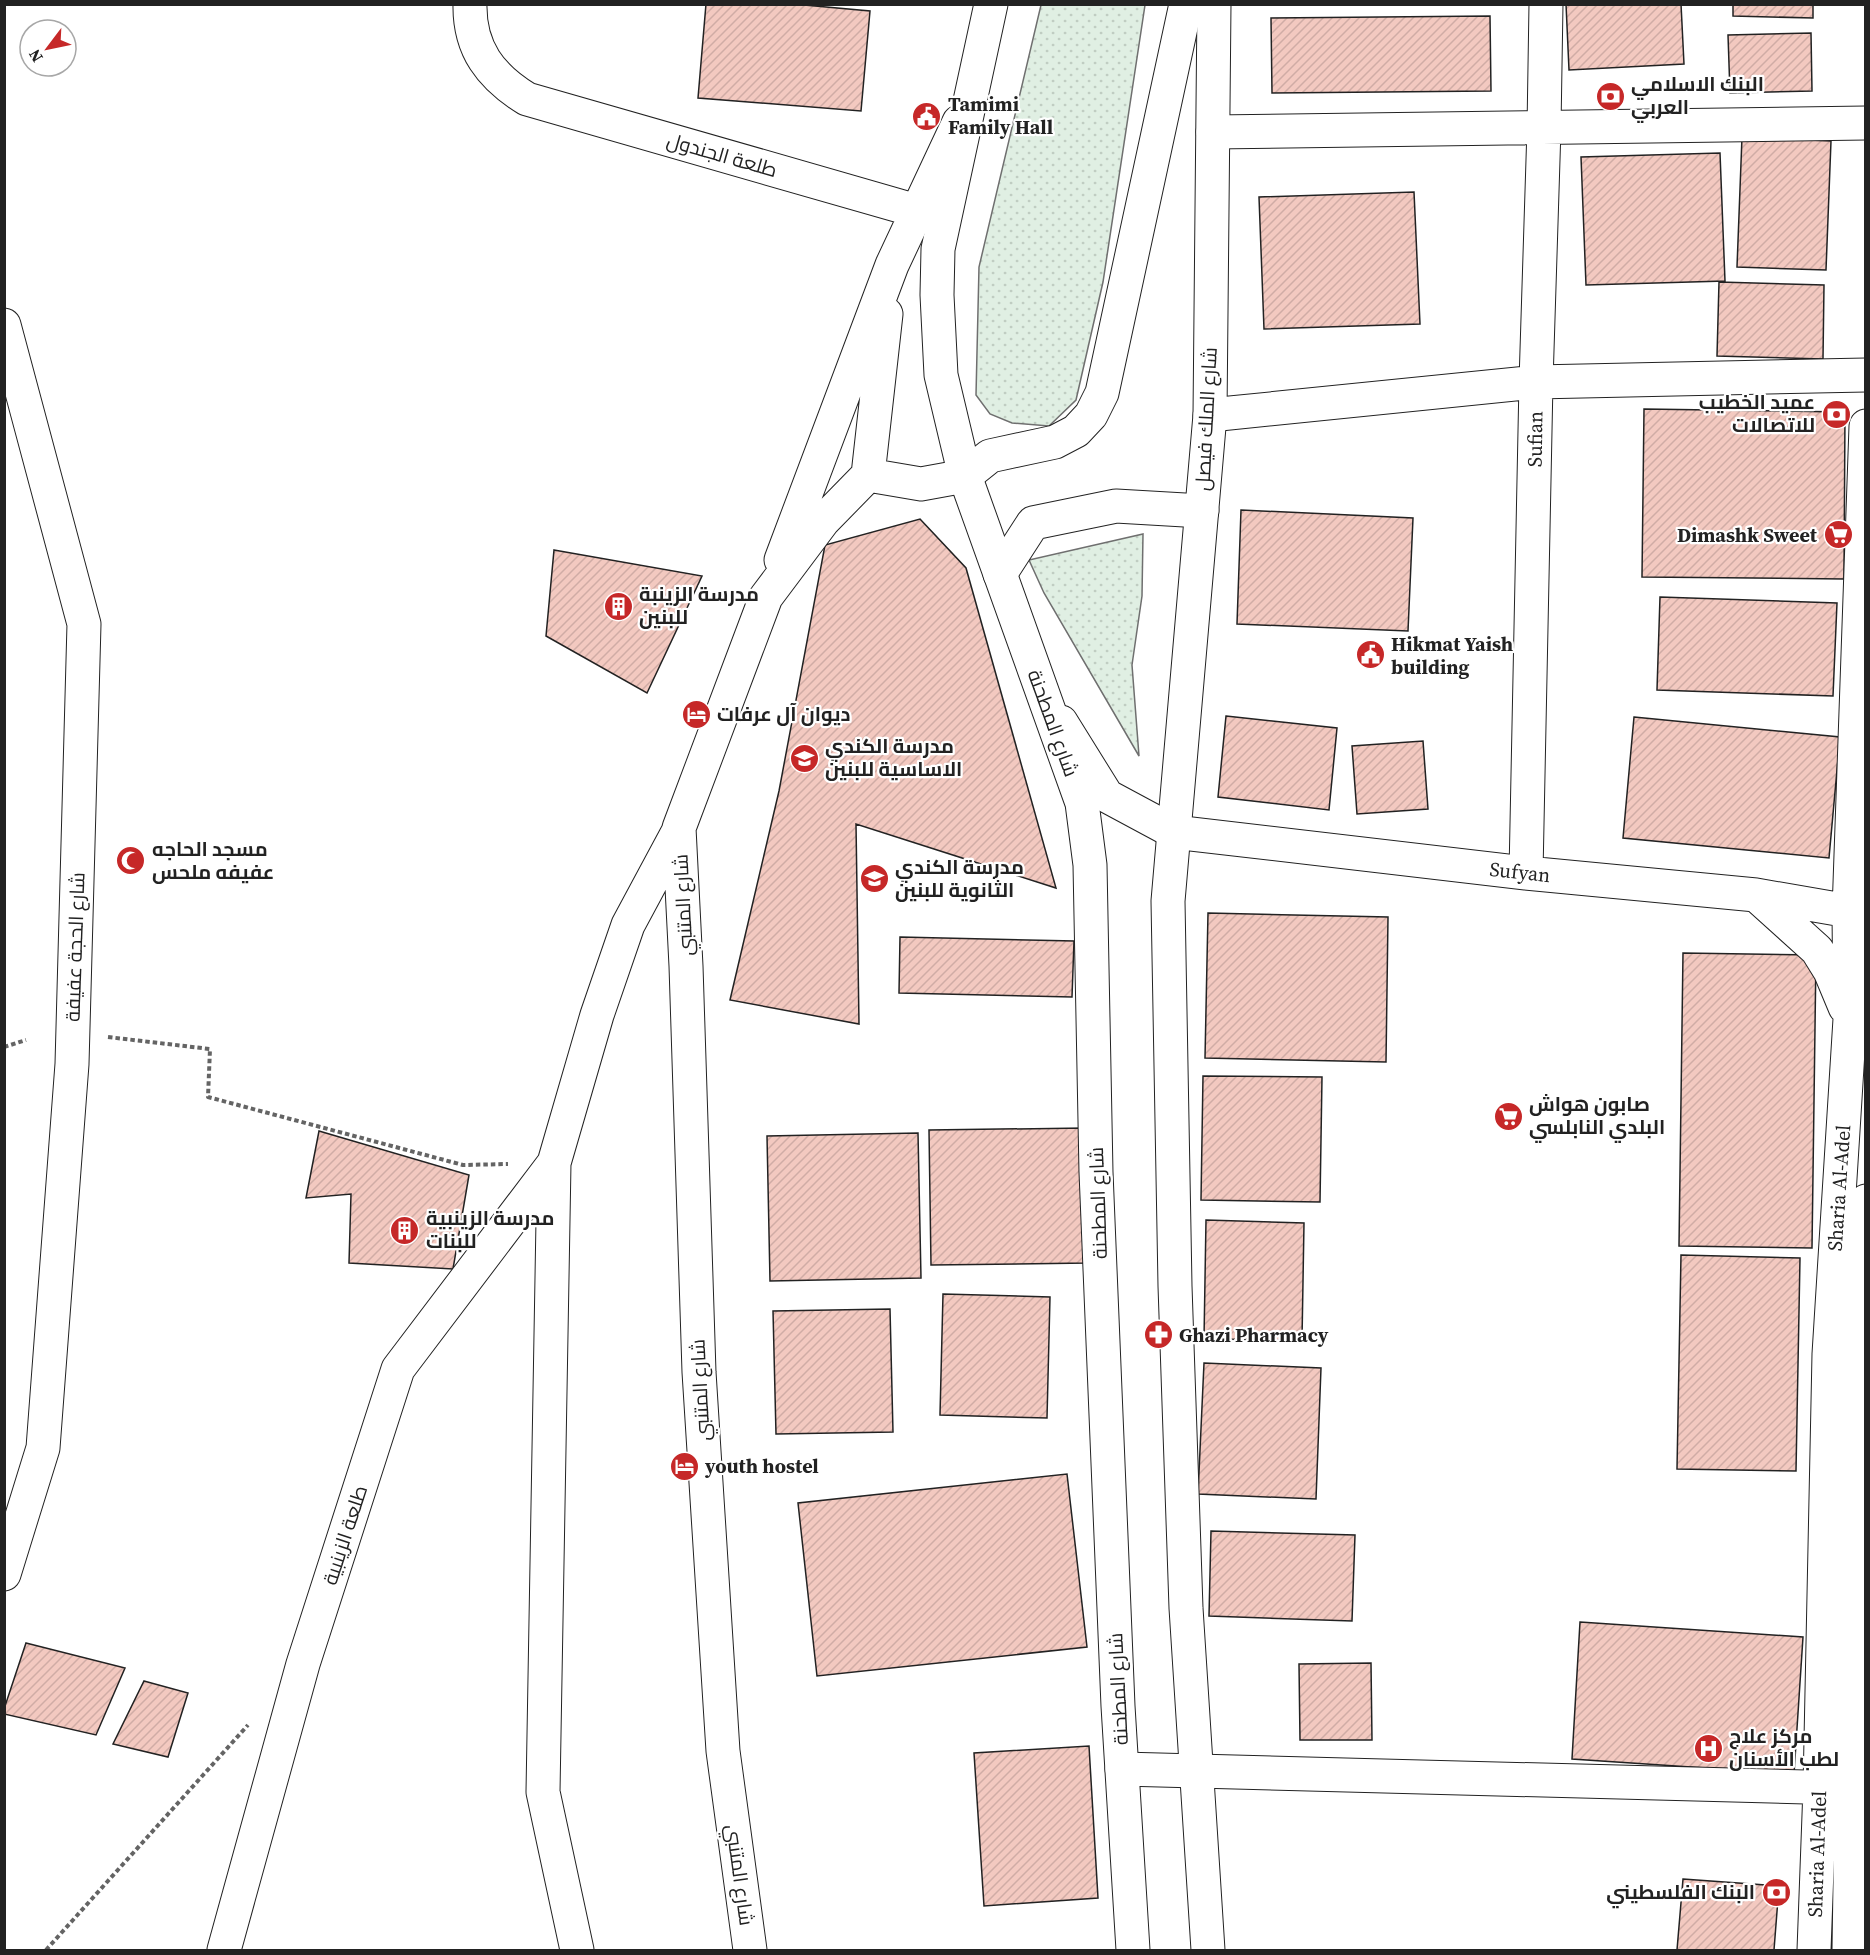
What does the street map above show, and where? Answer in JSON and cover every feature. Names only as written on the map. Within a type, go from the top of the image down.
[{"type":"street","name":"طلعة الجندول","points":[[470,4],[472,30],[485,62],[508,88],[527,99],[917,211]]},
{"type":"street","points":[[965,476],[941,375],[937,296],[938,249],[991,4]]},
{"type":"street","points":[[868,475],[921,484],[965,476],[990,456],[1055,442],[1076,431],[1091,415],[1102,393],[1186,4]]},
{"type":"street","name":"شارع الملك فيصل","points":[[1174,832],[1210,415],[1214,4]]},
{"type":"street","name":"Sufian","points":[[1526,873],[1546,4]]},
{"type":"street","points":[[700,773],[892,265],[972,93]]},
{"type":"street","points":[[1213,132],[1866,123]]},
{"type":"street","points":[[577,1950],[543,1792],[554,1162],[597,1014],[628,926],[684,817],[766,597],[823,520],[868,475],[892,265]]},
{"type":"street","name":"شارع الحجة عفيفة","points":[[4,325],[84,624],[73,1032],[44,1448],[4,1574]]},
{"type":"street","points":[[1210,415],[1536,382],[1866,375]]},
{"type":"street","name":"Sharia Al-Adel","points":[[1814,1950],[1820,1788],[1829,1354],[1857,913],[1866,426]]},
{"type":"street","name":"شارع المطحنة","points":[[965,476],[1082,802],[1090,865],[1096,1172],[1122,1769],[1133,1950]]},
{"type":"street","points":[[1000,574],[1033,523],[1116,506],[1202,511]]},
{"type":"street","points":[[1042,693],[1107,796],[1174,832],[1168,901],[1175,1274],[1186,1608],[1208,1950]]},
{"type":"street","name":"شارع المتنبي","points":[[684,817],[699,1372],[723,1751],[750,1950]]},
{"type":"street","name":"Sufyan","points":[[1174,832],[1526,873],[1756,895],[1857,913]]},
{"type":"street","points":[[1756,895],[1817,950],[1830,971],[1850,1019]]},
{"type":"street","name":"طلعة الزينبية","points":[[224,1950],[303,1664],[398,1370],[554,1162]]},
{"type":"street","name":"Sharia Al-Adel","points":[[1849,1950],[1859,1788],[1862,1352],[1866,1201]]},
{"type":"street","points":[[1122,1769],[1859,1788]]},
{"type":"path","points":[[73,1032],[210,1049],[208,1097],[463,1165],[554,1162]]},
{"type":"path","points":[[4,1047],[26,1040]]},
{"type":"path","points":[[46,1950],[248,1725]]},
{"type":"green space","points":[[1041,5],[1145,5],[1103,282],[1076,400],[1049,426],[1012,423],[990,414],[976,395],[979,267]]},
{"type":"green space","points":[[1143,534],[1142,596],[1132,665],[1139,756],[1044,593],[1029,560]]},
{"type":"building","points":[[706,4],[793,4],[870,11],[861,111],[698,98]]},
{"type":"building","points":[[1566,4],[1681,4],[1684,64],[1569,70]]},
{"type":"building","points":[[1733,4],[1813,4],[1813,18],[1733,16]]},
{"type":"building","points":[[1490,16],[1491,91],[1272,93],[1271,18]]},
{"type":"building","points":[[1811,33],[1812,91],[1730,93],[1728,35]]},
{"type":"building","points":[[1742,137],[1831,141],[1826,270],[1737,267]]},
{"type":"building","points":[[1720,153],[1725,281],[1586,285],[1581,157]]},
{"type":"building","points":[[1414,192],[1420,324],[1264,329],[1259,197]]},
{"type":"building","points":[[1719,282],[1824,285],[1823,359],[1717,356]]},
{"type":"building","points":[[1644,409],[1845,412],[1844,579],[1642,577]]},
{"type":"building","points":[[1241,510],[1413,518],[1408,631],[1237,624]]},
{"type":"building","points":[[920,519],[966,568],[1056,888],[856,824],[859,1024],[730,1000],[779,791],[825,545]]},
{"type":"building","name":"مدرسة الزينبة للبنين","points":[[554,550],[702,576],[647,693],[546,636]]},
{"type":"building","points":[[1660,597],[1837,603],[1833,696],[1657,690]]},
{"type":"building","points":[[1226,716],[1337,728],[1329,810],[1218,797]]},
{"type":"building","points":[[1634,717],[1840,737],[1829,858],[1623,838]]},
{"type":"building","points":[[1423,741],[1428,809],[1357,814],[1352,746]]},
{"type":"building","points":[[1208,913],[1388,917],[1386,1062],[1205,1058]]},
{"type":"building","points":[[900,937],[1074,941],[1072,997],[899,993]]},
{"type":"building","points":[[1683,953],[1816,955],[1812,1248],[1679,1246]]},
{"type":"building","points":[[1203,1076],[1322,1077],[1320,1202],[1201,1200]]},
{"type":"building","points":[[1085,1128],[1088,1263],[931,1265],[929,1130]]},
{"type":"building","name":"مدرسة الزينبية للبنات","points":[[319,1131],[469,1175],[453,1269],[349,1263],[351,1194],[306,1198]]},
{"type":"building","points":[[918,1133],[921,1278],[770,1281],[767,1136]]},
{"type":"building","points":[[1206,1220],[1304,1223],[1302,1340],[1204,1339]]},
{"type":"building","points":[[1681,1255],[1800,1258],[1796,1471],[1677,1469]]},
{"type":"building","points":[[943,1294],[1050,1297],[1047,1418],[940,1415]]},
{"type":"building","points":[[890,1309],[893,1432],[776,1434],[773,1311]]},
{"type":"building","points":[[1204,1363],[1321,1368],[1316,1499],[1198,1494]]},
{"type":"building","points":[[1067,1474],[1087,1647],[817,1676],[798,1503]]},
{"type":"building","points":[[1211,1531],[1355,1535],[1352,1621],[1209,1616]]},
{"type":"building","points":[[1580,1622],[1803,1637],[1794,1774],[1572,1759]]},
{"type":"building","points":[[26,1643],[125,1668],[96,1735],[4,1714]]},
{"type":"building","points":[[1371,1663],[1372,1740],[1300,1740],[1299,1664]]},
{"type":"building","points":[[144,1681],[188,1693],[168,1757],[113,1744]]},
{"type":"building","points":[[1089,1746],[1098,1898],[984,1906],[974,1753]]},
{"type":"building","points":[[1683,1879],[1779,1886],[1774,1950],[1677,1950]]},
{"type":"place","name":"البنك الاسلامي العربي","points":[[1610,96]]},
{"type":"place","name":"Tamimi Family Hall","points":[[927,116]]},
{"type":"place","name":"عميد الخطيب للاتصالات","points":[[1836,414]]},
{"type":"place","name":"Dimashk Sweet","points":[[1838,535]]},
{"type":"place","name":"مدرسة الزينبة للبنين","points":[[618,606]]},
{"type":"place","name":"Hikmat Yaish building","points":[[1370,655]]},
{"type":"place","name":"ديوان آل عرفات","points":[[696,714]]},
{"type":"place","name":"مدرسة الكندي الاساسية للبنين","points":[[804,758]]},
{"type":"place","name":"مسجد الحاجه عفيفه ملحس","points":[[131,860]]},
{"type":"place","name":"مدرسة الكندي الثانوية للبنين","points":[[874,878]]},
{"type":"place","name":"صابون هواش البلدي النابلسي","points":[[1508,1116]]},
{"type":"place","name":"مدرسة الزينبية للبنات","points":[[405,1230]]},
{"type":"place","name":"Ghazi Pharmacy","points":[[1158,1335]]},
{"type":"place","name":"youth hostel","points":[[684,1466]]},
{"type":"place","name":"مركز علاج لطب الأسنان","points":[[1708,1748]]},
{"type":"place","name":"البنك الفلسطيني","points":[[1776,1892]]}]
